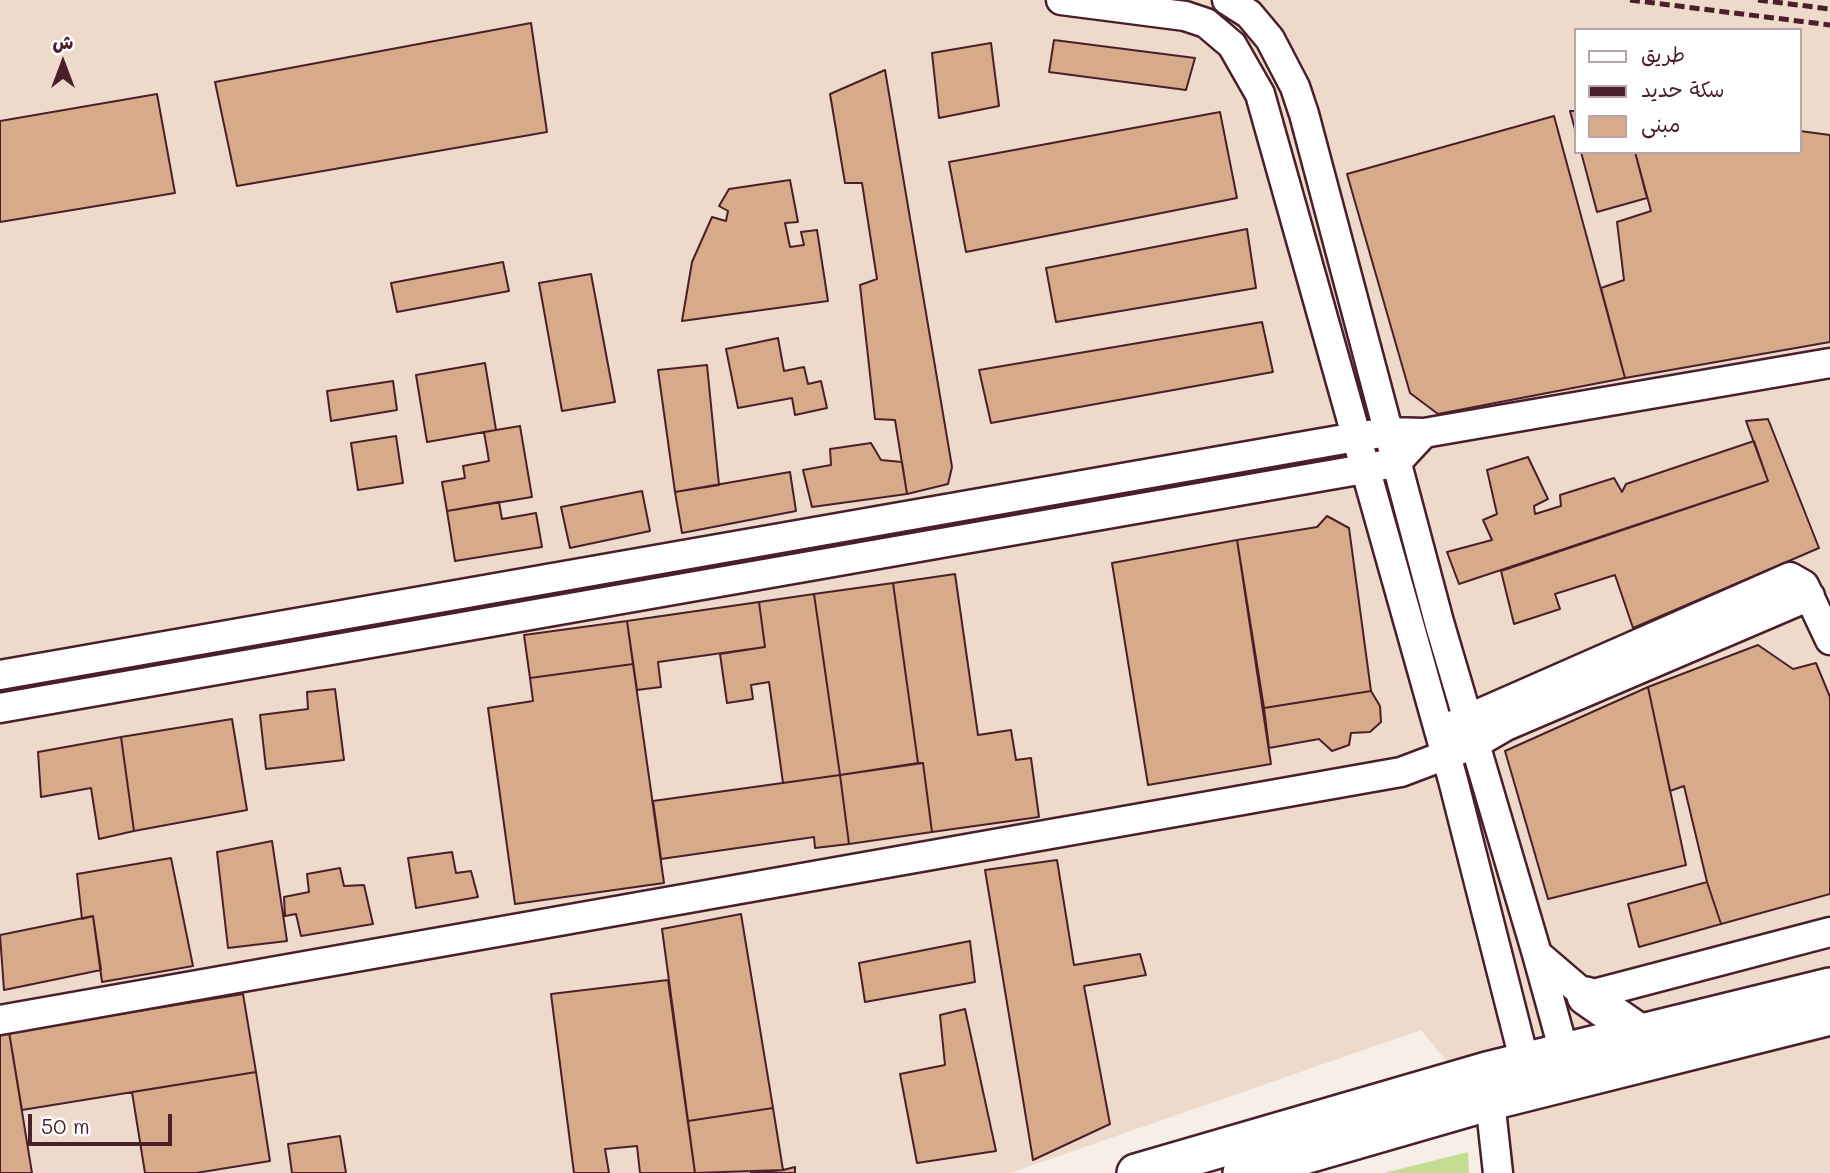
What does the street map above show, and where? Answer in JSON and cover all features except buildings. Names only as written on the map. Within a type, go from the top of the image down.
[{"type":"main road","points":[[1569,1068],[1642,1035],[1830,987]]},
{"type":"main road","points":[[1586,996],[1642,1035]]},
{"type":"main road","points":[[1136,1173],[1489,1086],[1830,1016]]},
{"type":"main road","points":[[1242,1173],[1489,1086]]},
{"type":"street","points":[[1061,0],[1185,16],[1221,34],[1246,66],[1267,118],[1443,744],[1529,1077]]},
{"type":"street","points":[[1227,0],[1250,14],[1276,48],[1295,87],[1304,114],[1418,546],[1569,1068]]},
{"type":"street","points":[[1246,66],[1276,48]]},
{"type":"street","points":[[0,675],[1356,437],[1388,432],[1424,433],[1830,363]]},
{"type":"street","points":[[0,708],[1364,469],[1397,462],[1424,433]]},
{"type":"street","points":[[1388,553],[1418,546]]},
{"type":"street","points":[[707,551],[713,583]]},
{"type":"street","points":[[0,1020],[1390,774],[1420,766],[1443,744],[1471,731],[1506,726],[1810,596],[1830,640]]},
{"type":"street","points":[[1537,954],[1586,996],[1830,932]]},
{"type":"street","points":[[1489,1086],[1498,1173]]},
{"type":"shaded area","points":[[0,0],[1830,0],[1830,1173],[1503,1173],[1504,1132],[1421,1030],[1010,1173],[0,1173]]},
{"type":"green space","points":[[1468,1152],[1469,1173],[1384,1173]]},
{"type":"railway","points":[[1630,0],[1830,25]]},
{"type":"railway","points":[[1758,0],[1830,9]]}]
